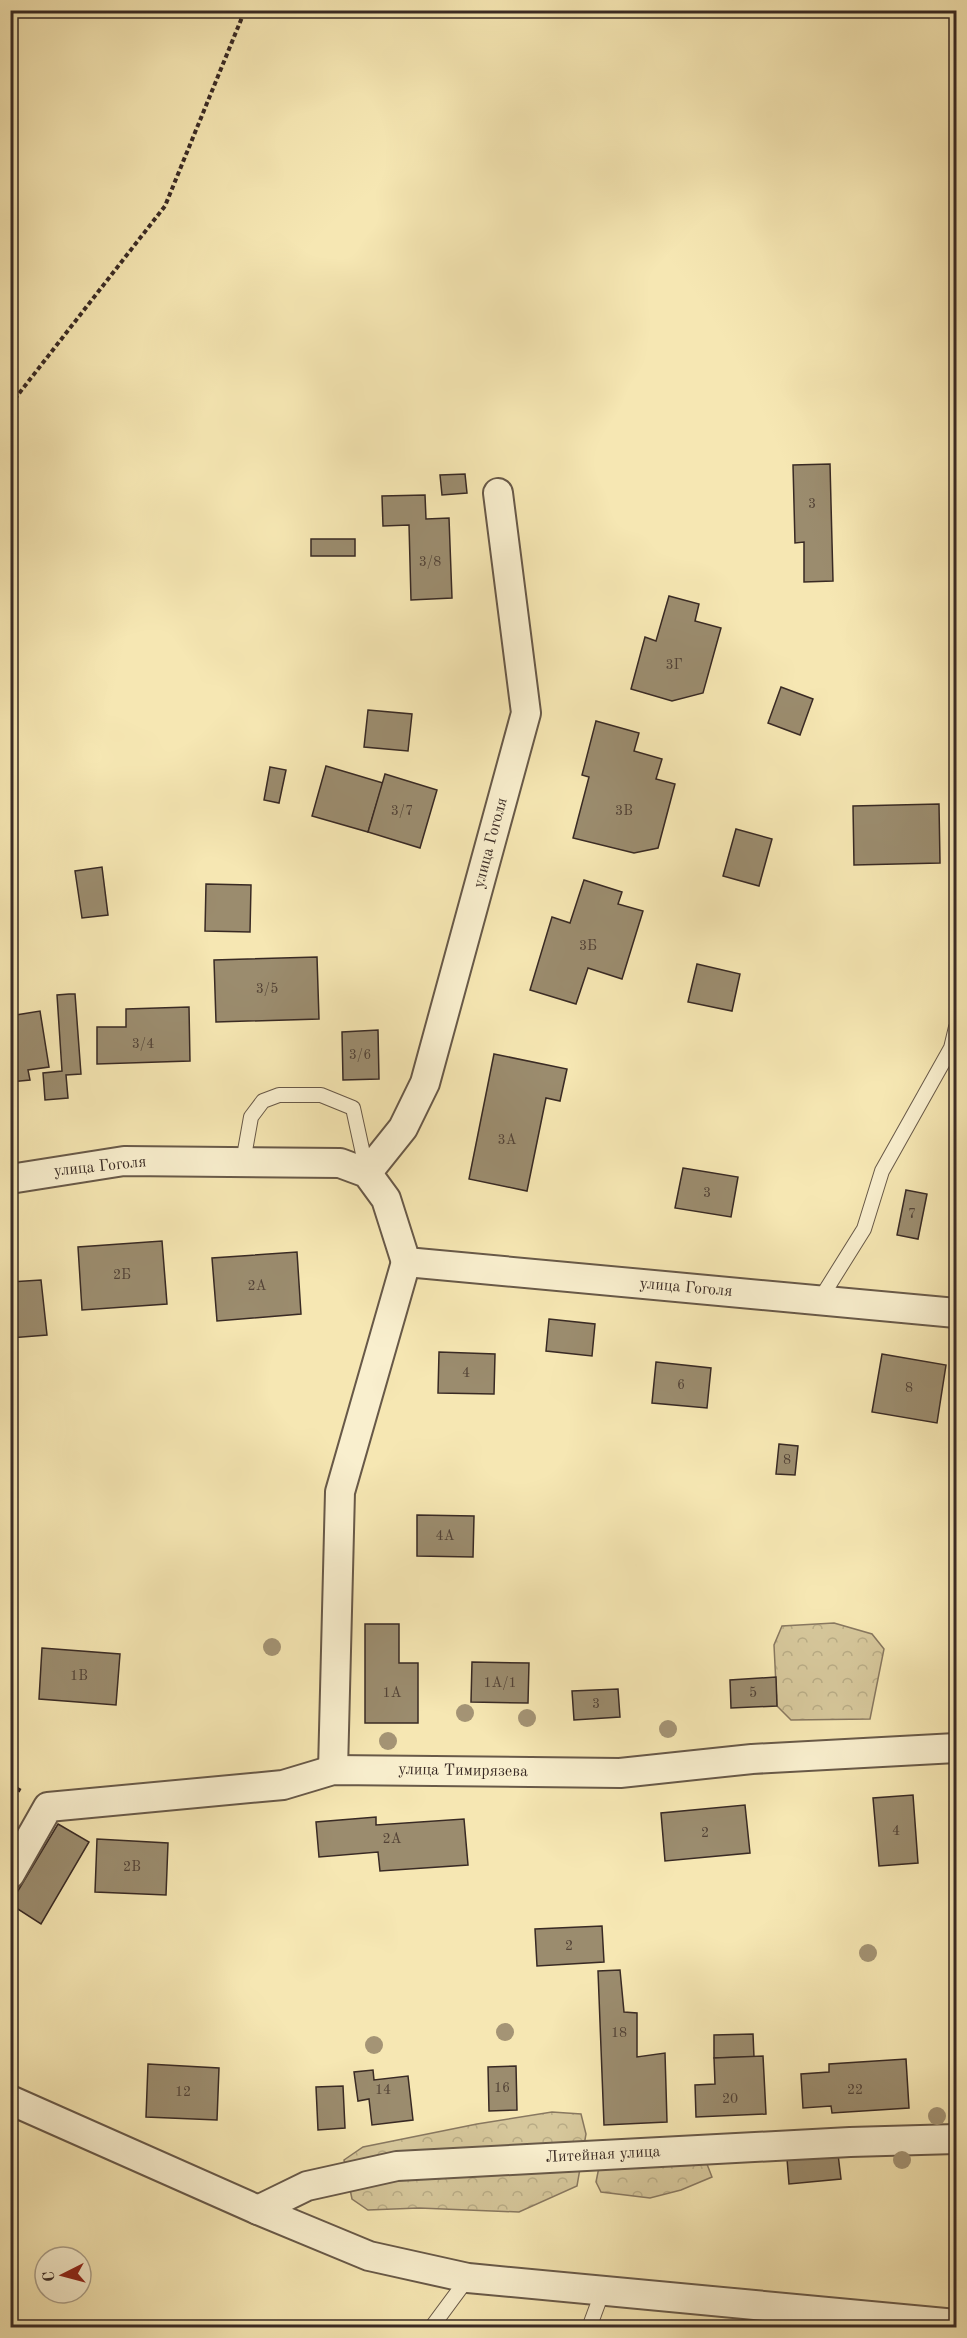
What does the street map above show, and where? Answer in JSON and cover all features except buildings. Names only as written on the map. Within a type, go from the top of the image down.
[{"type":"street","name":"улица Гоголя","points":[[10,1179],[124,1161],[340,1163],[368,1173],[403,1128],[425,1083],[526,713],[498,493]]},
{"type":"street","points":[[333,1770],[340,1492],[406,1262],[386,1198],[368,1173]]},
{"type":"street","name":"улица Гоголя","points":[[406,1262],[957,1313]]},
{"type":"street","name":"улица Тимирязева","points":[[10,1874],[48,1807],[283,1785],[333,1770],[620,1773],[752,1759],[957,1748]]},
{"type":"street","points":[[10,2100],[258,2210],[369,2256],[468,2278],[957,2324]]},
{"type":"street","name":"Литейная улица","points":[[258,2210],[307,2186],[397,2166],[850,2142],[957,2139]]},
{"type":"lane","points":[[819,1301],[864,1229],[882,1171],[951,1048],[957,1027]]},
{"type":"lane","points":[[243,1162],[250,1117],[263,1101],[279,1095],[321,1095],[353,1108],[368,1173]]},
{"type":"lane","points":[[431,2328],[468,2278]]},
{"type":"lane","points":[[589,2328],[603,2290]]},
{"type":"path","points":[[10,405],[165,206],[245,10]]},
{"type":"green space","points":[[834,1623],[872,1634],[884,1649],[870,1719],[791,1720],[777,1706],[774,1645],[782,1626]]},
{"type":"green space","points":[[552,2112],[581,2114],[586,2134],[577,2186],[519,2212],[419,2208],[368,2210],[352,2199],[344,2160],[363,2147],[477,2124]]},
{"type":"green space","points":[[705,2159],[712,2177],[681,2190],[650,2198],[601,2192],[596,2182],[599,2167]]}]
